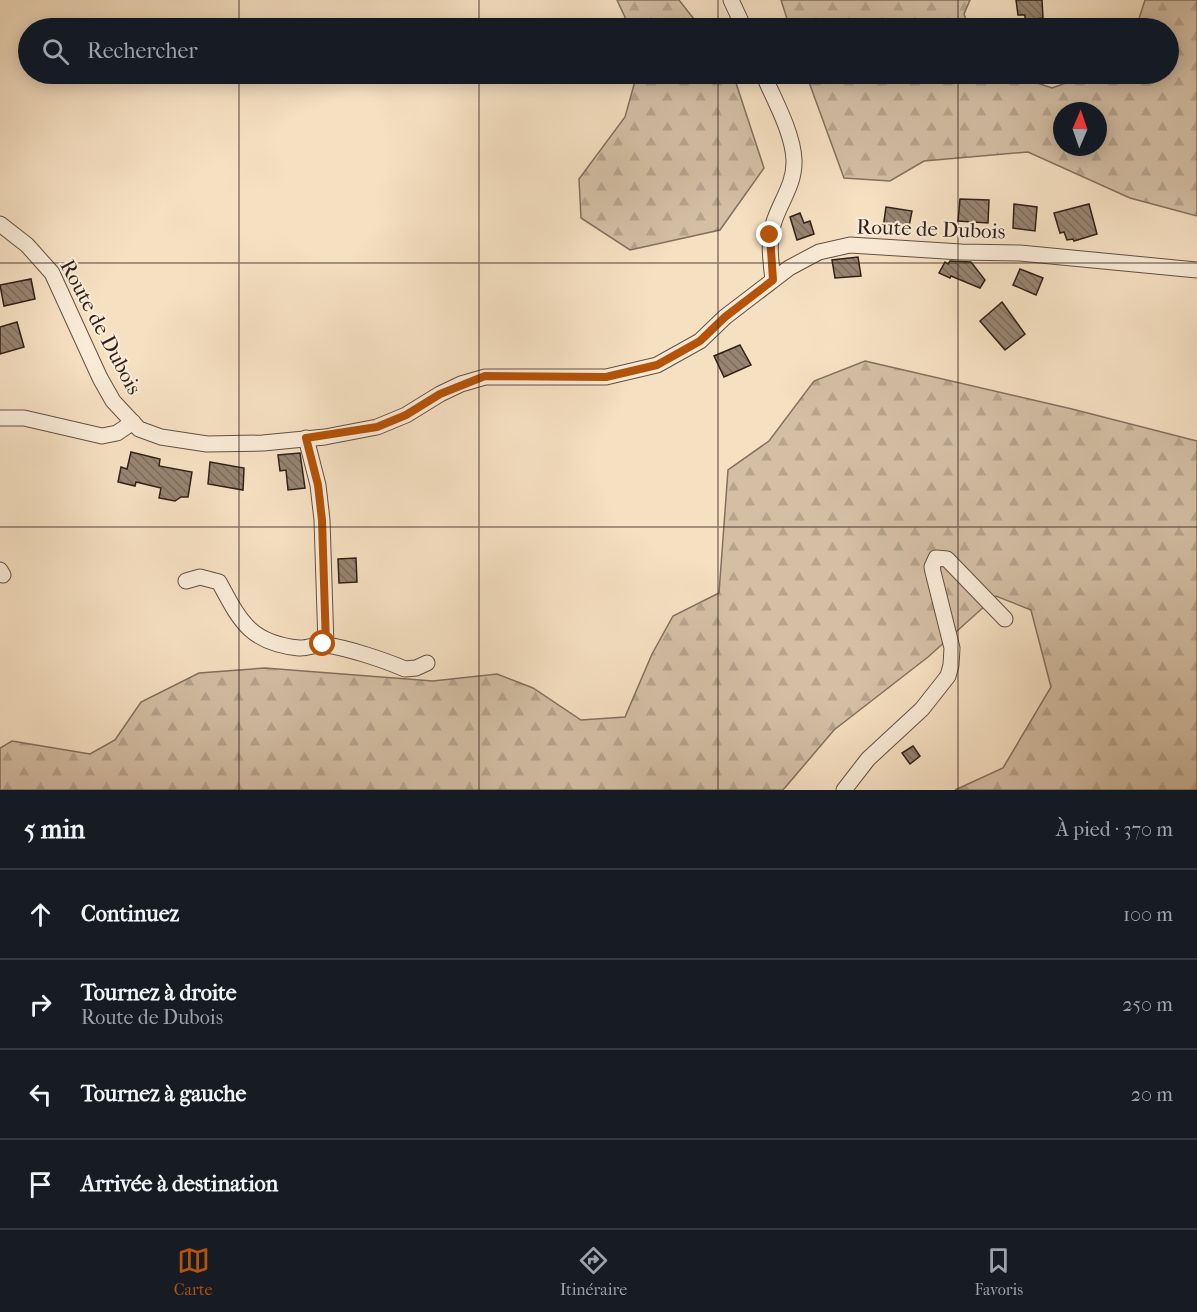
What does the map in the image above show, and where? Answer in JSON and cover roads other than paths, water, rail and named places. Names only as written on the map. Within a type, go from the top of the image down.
[{"type":"street","points":[[731,0],[739,18]]},
{"type":"street","points":[[767,84],[792,145],[794,160],[790,186],[773,222],[770,235],[773,280]]},
{"type":"street","name":"Route de Dubois","points":[[0,224],[27,245],[52,273],[100,378],[113,401],[139,429],[161,437],[207,444],[306,438],[377,427],[406,415],[440,394],[485,376],[606,377],[657,365],[700,341],[725,317],[789,268],[819,252],[850,245],[1020,253],[1197,270]]},
{"type":"street","points":[[0,418],[24,418],[102,436],[117,433],[133,422]]},
{"type":"street","points":[[306,438],[318,485],[322,520],[326,645]]},
{"type":"street","points":[[844,790],[868,759],[922,709],[948,676],[952,648],[932,567],[936,558],[947,559],[1005,619]]},
{"type":"street","points":[[186,581],[200,577],[219,582],[243,624],[251,632],[267,640],[297,648],[326,645],[405,669],[416,668],[427,663]]}]
